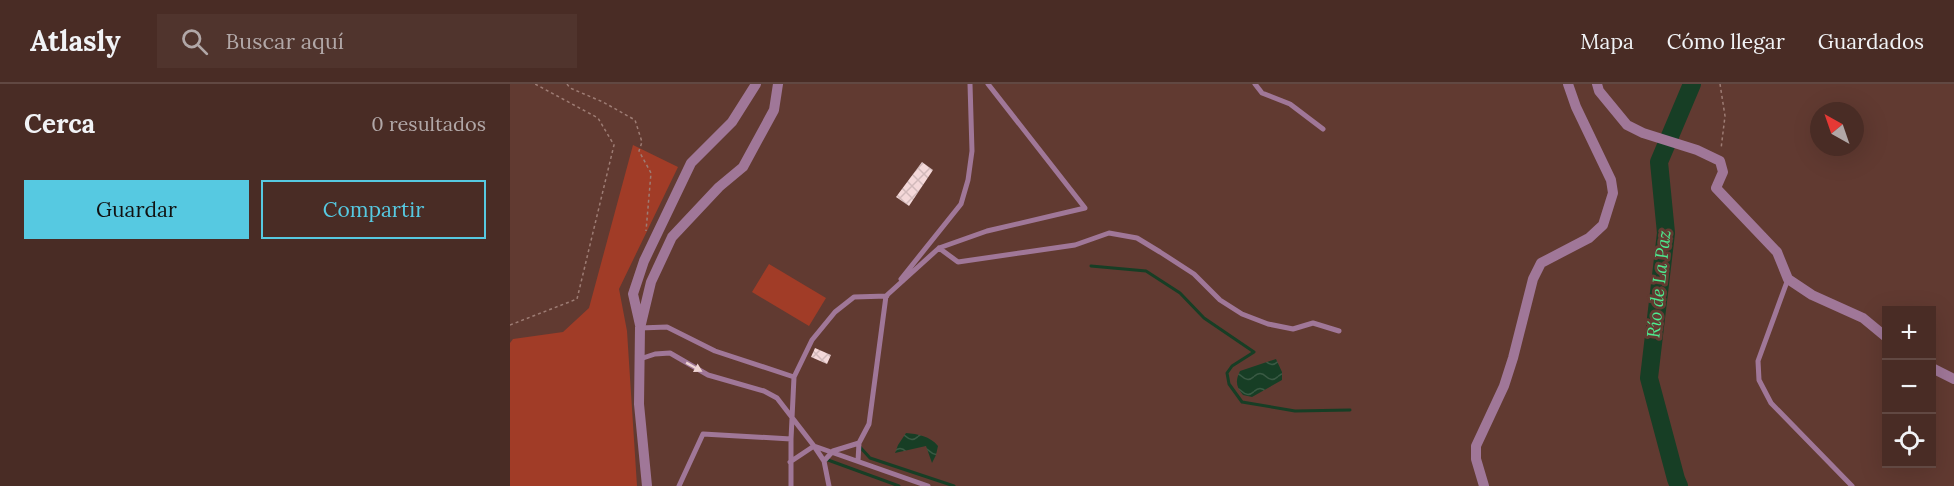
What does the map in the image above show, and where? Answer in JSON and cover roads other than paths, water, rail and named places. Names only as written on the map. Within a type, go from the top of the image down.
[{"type":"street","points":[[647,486],[639,404],[640,328],[633,294],[644,261],[691,163],[732,122],[756,84]]},
{"type":"street","points":[[640,328],[651,282],[672,237],[719,187],[743,167],[774,110],[778,84]]},
{"type":"street","points":[[1485,486],[1476,459],[1476,446],[1504,386],[1533,279],[1541,262],[1589,238],[1603,225],[1613,193],[1611,180],[1592,136],[1576,107],[1568,84]]},
{"type":"street","points":[[1597,84],[1599,91],[1627,124],[1643,133],[1697,150],[1720,161],[1722,172],[1716,188],[1777,252],[1788,279],[1812,295],[1863,318],[1882,333]]},
{"type":"street","points":[[1936,370],[1954,379]]},
{"type":"lane","points":[[858,461],[859,443],[869,424],[886,296],[961,204],[968,180],[972,151],[970,84]]},
{"type":"lane","points":[[791,486],[790,439],[794,377],[812,340],[835,312],[854,297],[886,296],[939,248],[987,231],[1085,208],[988,84]]},
{"type":"lane","points":[[1255,84],[1262,93],[1290,104],[1323,129]]},
{"type":"lane","points":[[939,248],[958,262],[1075,245],[1109,233],[1137,238],[1194,273],[1220,300],[1242,314],[1268,324],[1293,329],[1313,322],[1339,330]]},
{"type":"lane","points":[[1788,279],[1758,361],[1759,380],[1771,403],[1852,486]]},
{"type":"lane","points":[[640,328],[667,327],[716,351],[794,377]]},
{"type":"lane","points":[[640,359],[655,354],[670,353],[708,375],[764,391],[777,398],[824,460],[829,486]]},
{"type":"lane","points":[[679,486],[703,434],[790,439]]},
{"type":"lane","points":[[824,460],[833,451],[859,443]]},
{"type":"lane","points":[[790,462],[814,446],[928,486]]},
{"type":"water","points":[[1276,359],[1282,372],[1282,380],[1252,397],[1243,395],[1237,384],[1240,371]]},
{"type":"water","points":[[906,433],[928,438],[938,446],[932,463],[926,446],[895,453]]},
{"type":"waterway","name":"Río de La Paz","points":[[1679,486],[1649,378],[1666,233],[1659,162],[1692,84]]},
{"type":"waterway","points":[[1091,266],[1146,271],[1180,293],[1204,318],[1254,352],[1232,366],[1227,373],[1229,384],[1242,402],[1295,411],[1350,410]]},
{"type":"waterway","points":[[860,447],[870,458],[954,486]]},
{"type":"waterway","points":[[828,460],[899,486]]}]
